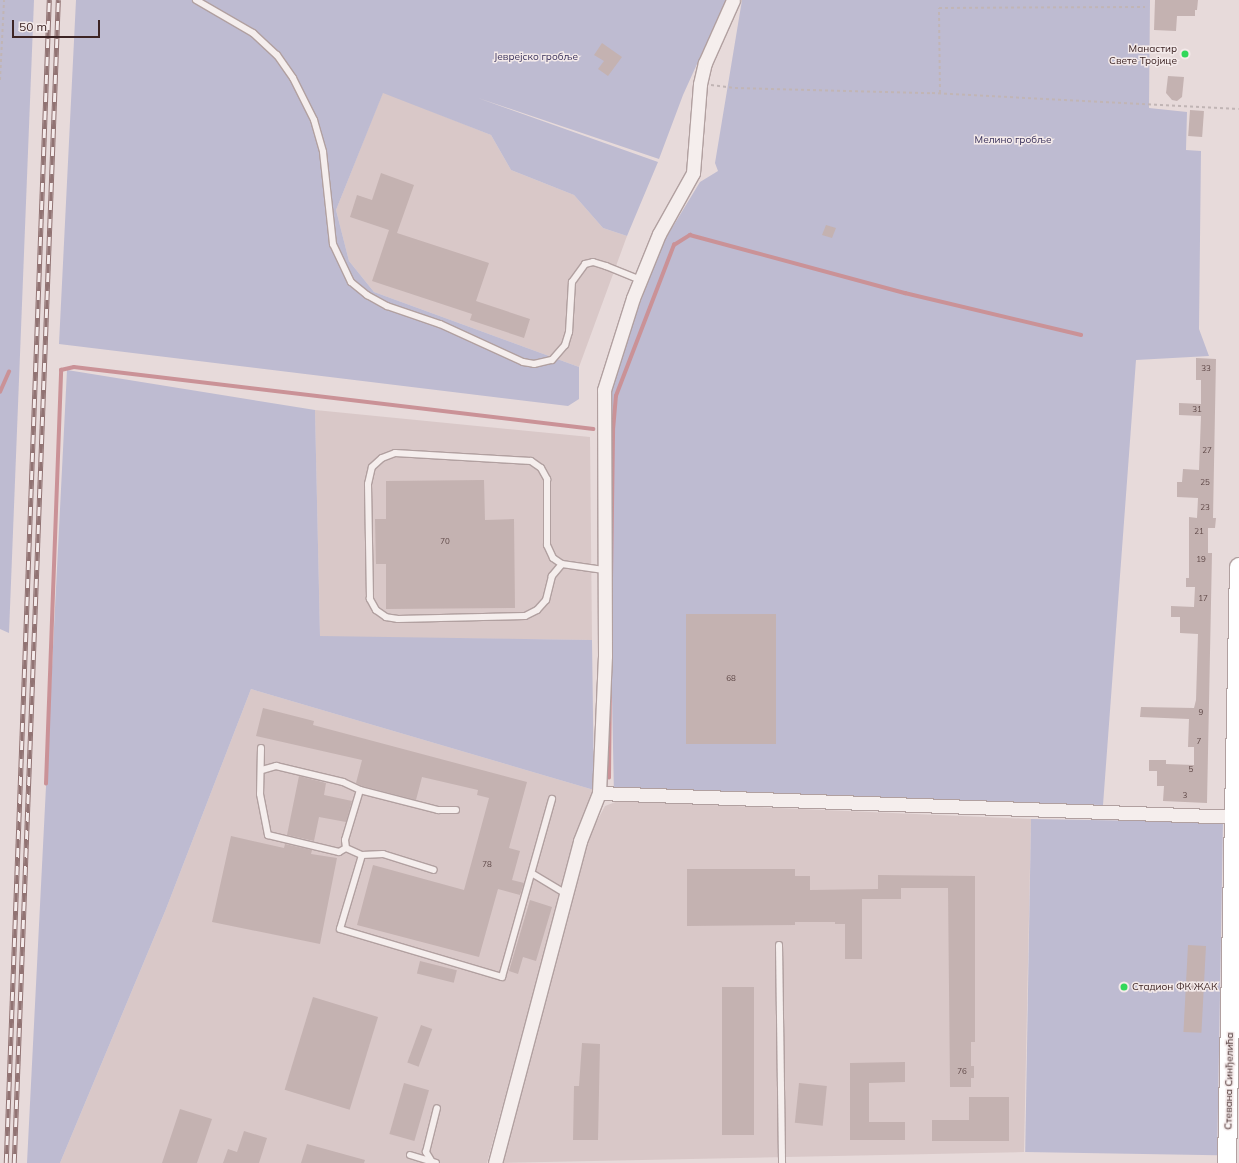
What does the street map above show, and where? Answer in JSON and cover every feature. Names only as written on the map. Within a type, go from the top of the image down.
[{"type":"street","points":[[495,1163],[580,841],[599,793],[605,656],[604,390],[640,280],[659,234],[693,173],[700,84],[706,63],[733,0]]},
{"type":"street","name":"Стевана Синђелића","points":[[1227,1163],[1236,817],[1239,567]]},
{"type":"street","points":[[599,793],[1236,817]]},
{"type":"lane","points":[[196,0],[261,39],[277,55],[297,84],[314,120],[324,152],[333,244],[351,282],[367,295],[387,306],[446,326],[523,362],[534,364],[552,360],[565,345],[569,332],[572,282],[585,264],[593,262],[640,280]]},
{"type":"lane","points":[[562,564],[552,576],[546,600],[537,610],[525,616],[398,619],[386,617],[376,610],[370,599],[368,484],[372,467],[382,458],[395,453],[531,461],[541,468],[547,479],[547,545],[553,558],[562,564],[604,570]]},
{"type":"lane","points":[[261,748],[262,770],[260,794],[268,835],[339,852],[346,848]]},
{"type":"lane","points":[[262,770],[276,766],[343,782],[360,790],[438,810],[456,810]]},
{"type":"lane","points":[[346,848],[345,840],[360,790]]},
{"type":"lane","points":[[362,855],[340,929],[502,977],[533,874],[552,799]]},
{"type":"lane","points":[[346,848],[362,855],[383,854],[434,870]]},
{"type":"lane","points":[[533,874],[566,894]]},
{"type":"lane","points":[[779,945],[782,1163]]},
{"type":"lane","points":[[434,1162],[426,1152],[437,1108]]},
{"type":"lane","points":[[410,1155],[434,1162]]},
{"type":"path","points":[[0,80],[4,0]]},
{"type":"path","points":[[940,93],[939,8],[1145,7]]},
{"type":"path","points":[[700,84],[735,88],[940,93],[1239,109]]},
{"type":"shaded area","points":[[383,92],[491,135],[511,170],[574,195],[603,228],[627,236],[579,367],[374,292],[349,261],[336,210]]},
{"type":"shaded area","points":[[315,410],[590,437],[592,640],[320,637]]},
{"type":"shaded area","points":[[251,689],[594,790],[573,847],[487,1163],[60,1163],[166,909]]},
{"type":"shaded area","points":[[618,801],[1031,819],[1024,1152],[502,1163],[590,834],[605,806]]},
{"type":"green space","points":[[0,0],[34,0],[9,633],[0,629]]},
{"type":"green space","name":"Јеврејско гробље","points":[[76,0],[726,0],[683,95],[659,159],[478,98],[658,162],[627,236],[603,228],[574,195],[511,170],[491,135],[383,93],[336,210],[349,261],[374,292],[579,367],[579,399],[568,406],[59,344]]},
{"type":"green space","name":"Мелино гробље","points":[[742,0],[1150,0],[1149,108],[1187,112],[1186,150],[1201,151],[1199,329],[1209,356],[1136,360],[1103,805],[614,796],[606,396],[661,246],[700,182],[718,171],[715,163]]},
{"type":"green space","points":[[67,370],[315,410],[320,636],[592,640],[594,790],[251,689],[166,909],[60,1163],[27,1163]]},
{"type":"green space","name":"Стадион ФК ЖАК","points":[[1031,819],[1223,822],[1217,1155],[1025,1152]]},
{"type":"building","points":[[1155,0],[1198,0],[1197,10],[1195,10],[1195,16],[1177,16],[1176,31],[1154,30]]},
{"type":"building","points":[[602,43],[622,57],[608,76],[598,69],[604,61],[594,55]]},
{"type":"building","points":[[1168,76],[1184,77],[1182,97],[1177,101],[1172,100],[1166,93]]},
{"type":"building","points":[[1190,110],[1204,111],[1202,137],[1188,136]]},
{"type":"building","points":[[381,173],[414,185],[397,233],[489,263],[476,301],[530,319],[524,338],[470,320],[472,314],[372,281],[389,230],[350,217],[357,195],[372,200]]},
{"type":"building","points":[[826,225],[836,228],[832,238],[822,235]]},
{"type":"building","points":[[1196,358],[1216,359],[1213,518],[1216,518],[1215,528],[1208,528],[1208,553],[1212,553],[1207,803],[1163,801],[1164,786],[1157,786],[1157,771],[1149,771],[1149,760],[1166,760],[1166,764],[1194,765],[1194,747],[1188,747],[1189,719],[1140,717],[1141,707],[1194,708],[1196,700],[1198,634],[1180,633],[1180,617],[1171,617],[1171,606],[1194,607],[1195,587],[1186,587],[1186,578],[1189,578],[1189,517],[1197,518],[1198,498],[1177,497],[1177,482],[1182,482],[1183,469],[1199,470],[1201,416],[1179,415],[1179,403],[1201,404],[1201,380],[1196,380]]},
{"type":"building","points":[[484,480],[485,520],[514,519],[515,608],[386,609],[386,564],[376,564],[375,519],[386,519],[386,481]]},
{"type":"building","points":[[686,614],[776,614],[776,744],[686,744]]},
{"type":"building","points":[[263,708],[314,721],[313,725],[527,782],[509,848],[520,851],[512,880],[524,883],[520,895],[498,889],[479,957],[357,925],[373,865],[464,890],[489,798],[477,795],[478,790],[422,777],[416,800],[362,786],[356,783],[362,760],[256,736]]},
{"type":"building","points":[[299,776],[326,783],[324,795],[352,801],[346,822],[319,817],[314,841],[287,835]]},
{"type":"building","points":[[231,836],[284,848],[285,844],[312,850],[311,854],[337,858],[320,944],[212,922]]},
{"type":"building","points":[[687,869],[795,869],[795,876],[810,876],[810,890],[878,889],[878,875],[975,876],[975,1042],[971,1042],[971,1066],[974,1066],[974,1078],[971,1078],[971,1087],[950,1087],[948,888],[901,888],[901,899],[862,899],[862,959],[845,959],[845,924],[835,924],[835,922],[795,922],[795,925],[687,926]]},
{"type":"building","points":[[530,900],[552,907],[536,961],[523,957],[518,974],[509,971]]},
{"type":"building","points":[[1188,945],[1206,946],[1201,1033],[1183,1032]]},
{"type":"building","points":[[420,961],[457,970],[454,983],[417,974]]},
{"type":"building","points":[[722,987],[754,987],[754,1135],[722,1135]]},
{"type":"building","points":[[313,997],[378,1017],[350,1110],[285,1090]]},
{"type":"building","points":[[421,1025],[432,1029],[419,1067],[407,1063]]},
{"type":"building","points":[[582,1043],[600,1044],[598,1140],[573,1140],[574,1086],[579,1086]]},
{"type":"building","points":[[905,1062],[905,1082],[869,1083],[869,1122],[905,1122],[905,1140],[850,1140],[850,1063]]},
{"type":"building","points":[[404,1083],[429,1090],[414,1141],[389,1134]]},
{"type":"building","points":[[799,1083],[827,1086],[823,1126],[795,1123]]},
{"type":"building","points":[[969,1097],[1009,1097],[1009,1141],[932,1141],[932,1120],[969,1120]]},
{"type":"building","points":[[180,1109],[212,1119],[197,1163],[162,1163]]},
{"type":"building","points":[[244,1131],[267,1138],[259,1163],[223,1163],[228,1149],[237,1152]]},
{"type":"building","points":[[307,1144],[365,1160],[364,1163],[301,1163]]},
{"type":"waterway","points":[[610,430],[613,430],[616,396],[674,245],[690,235],[905,293],[1081,335]]},
{"type":"waterway","points":[[46,784],[61,370],[74,367],[593,429]]},
{"type":"waterway","points":[[0,392],[9,372]]},
{"type":"waterway","points":[[611,579],[613,430]]},
{"type":"waterway","points":[[609,778],[610,685]]},
{"type":"railway","points":[[6,1163],[49,0]]},
{"type":"railway","points":[[14,1163],[58,0]]},
{"type":"place","name":"Манастир Свете Тројице","points":[[1185,54]]},
{"type":"place","name":"Стадион ФК ЖАК","points":[[1124,987]]}]
